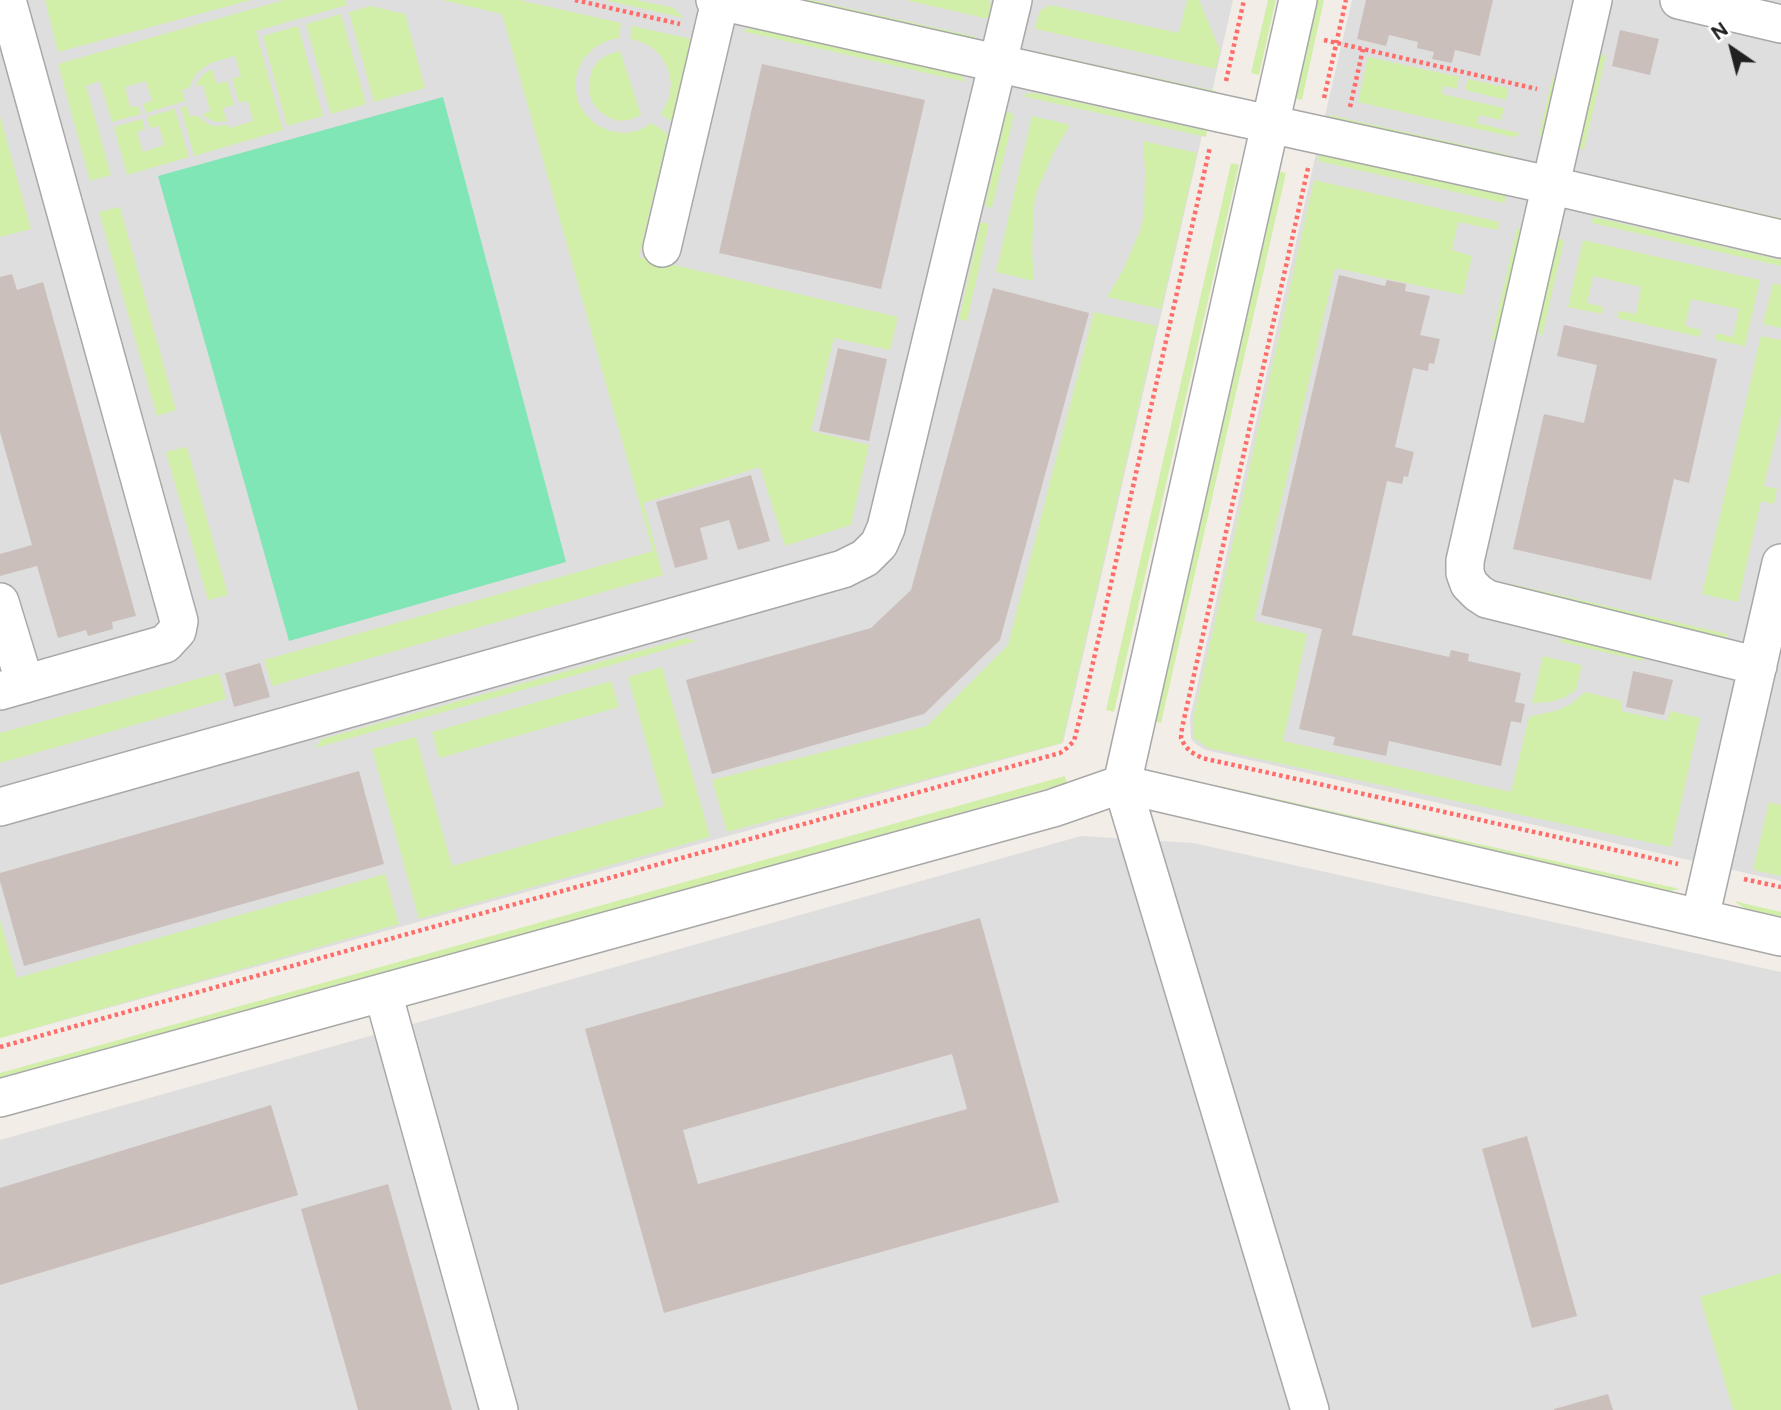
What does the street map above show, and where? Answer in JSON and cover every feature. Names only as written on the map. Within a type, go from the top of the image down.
[{"type":"street","points":[[0,602],[12,688],[165,644],[177,631],[179,621],[7,0]]},
{"type":"street","points":[[0,807],[843,569],[865,558],[879,544],[886,528],[1013,0]]},
{"type":"street","points":[[1298,0],[1122,784],[1310,1410]]},
{"type":"street","points":[[1593,0],[1465,561],[1465,573],[1469,584],[1487,599],[1758,666]]},
{"type":"street","points":[[1679,0],[1781,23]]},
{"type":"street","points":[[662,247],[717,1],[1781,239]]},
{"type":"street","points":[[1700,918],[1781,563]]},
{"type":"street","points":[[0,1098],[1053,808],[1122,784],[1781,937]]},
{"type":"street","points":[[383,993],[499,1410]]},
{"type":"path","points":[[0,1047],[1060,753],[1068,748],[1074,741],[1085,698],[1244,0]]},
{"type":"path","points":[[1346,0],[1181,738],[1191,752],[1202,758],[1781,887]]},
{"type":"path","points":[[1319,52],[1322,39],[1539,90]]},
{"type":"path","points":[[1349,112],[1363,49]]},
{"type":"shaded area","points":[[0,0],[1233,0],[1063,743],[0,1038]]},
{"type":"shaded area","points":[[1352,0],[1781,0],[1781,881],[1206,750],[1191,739],[1190,718]]},
{"type":"shaded area","points":[[1081,836],[1193,843],[1781,972],[1781,1410],[0,1410],[0,1140]]},
{"type":"green space","points":[[45,0],[251,0],[58,52]]},
{"type":"green space","points":[[284,0],[345,0],[347,5],[256,31],[283,130],[194,156],[181,108],[187,106],[190,117],[197,115],[214,126],[228,125],[230,128],[253,121],[248,101],[239,103],[232,79],[241,76],[235,56],[211,63],[198,72],[189,88],[182,90],[185,101],[146,113],[143,104],[152,101],[146,81],[125,87],[130,107],[138,106],[141,114],[112,122],[100,81],[86,86],[111,175],[90,181],[58,64]]},
{"type":"green space","points":[[442,0],[519,0],[621,23],[619,38],[594,48],[583,59],[577,72],[575,87],[578,102],[586,115],[597,125],[610,131],[625,133],[640,130],[652,123],[668,134],[639,257],[898,317],[890,350],[834,338],[811,431],[869,445],[851,525],[785,546],[760,467],[643,503],[663,575],[272,686],[264,660],[653,551],[502,14]]},
{"type":"green space","points":[[605,0],[637,0],[674,8],[684,18]]},
{"type":"green space","points":[[788,0],[812,0],[977,37],[970,39]]},
{"type":"green space","points":[[905,0],[989,0],[991,7],[989,19]]},
{"type":"green space","points":[[1187,0],[1199,0],[1220,50],[1216,69],[1035,29],[1041,10],[1050,5],[1179,33]]},
{"type":"green space","points":[[1268,0],[1276,0],[1259,75],[1251,73]]},
{"type":"green space","points":[[1315,0],[1324,0],[1302,100],[1296,99],[1295,91]]},
{"type":"green space","points":[[371,6],[405,14],[425,88],[374,102],[349,12]]},
{"type":"green space","points":[[341,14],[366,104],[331,114],[306,24]]},
{"type":"green space","points":[[298,26],[323,116],[287,126],[263,36]]},
{"type":"green space","points":[[632,26],[691,39],[672,122],[661,114],[669,98],[671,84],[668,69],[661,56],[650,46],[630,39]]},
{"type":"green space","points":[[753,27],[958,72],[966,82],[742,31]]},
{"type":"green space","points":[[620,51],[641,115],[618,121],[599,111],[592,102],[589,81],[598,61]]},
{"type":"green space","points":[[1034,51],[1216,91],[1215,97],[1037,54]]},
{"type":"green space","points":[[1598,53],[1606,55],[1584,149],[1576,148]]},
{"type":"green space","points":[[1368,57],[1459,77],[1457,89],[1443,86],[1442,94],[1504,108],[1501,120],[1479,115],[1477,123],[1519,133],[1518,136],[1358,102]]},
{"type":"green space","points":[[212,69],[217,84],[227,81],[234,105],[223,108],[227,121],[216,122],[203,114],[210,111],[203,85],[195,86],[202,75]]},
{"type":"green space","points":[[1553,75],[1555,90],[1545,137],[1539,135]]},
{"type":"green space","points":[[1468,79],[1508,88],[1506,100],[1465,90]]},
{"type":"green space","points":[[1036,93],[1207,131],[1206,137],[1022,96]]},
{"type":"green space","points":[[443,97],[566,562],[289,641],[158,176]]},
{"type":"green space","points":[[175,109],[189,157],[127,175],[114,127],[142,119],[145,129],[137,132],[143,152],[164,145],[159,126],[150,128],[147,117]]},
{"type":"green space","points":[[1006,112],[1014,114],[992,208],[985,206]]},
{"type":"green space","points":[[1329,115],[1509,155],[1507,162],[1327,122]]},
{"type":"green space","points":[[0,116],[31,229],[0,237]]},
{"type":"green space","points":[[1032,116],[1070,125],[1054,152],[1037,191],[1032,250],[1034,281],[996,272]]},
{"type":"green space","points":[[1143,141],[1197,153],[1161,309],[1107,297],[1123,270],[1144,215]]},
{"type":"green space","points":[[1319,154],[1506,196],[1504,203],[1318,161]]},
{"type":"green space","points":[[1231,163],[1239,165],[1114,712],[1106,710]]},
{"type":"green space","points":[[1277,171],[1286,173],[1161,723],[1152,721]]},
{"type":"green space","points":[[1602,177],[1781,218],[1781,224],[1601,183]]},
{"type":"green space","points":[[1314,180],[1499,222],[1498,230],[1458,222],[1452,250],[1472,256],[1463,295],[1335,268],[1254,621],[1307,634],[1283,741],[1511,792],[1529,717],[1558,710],[1571,704],[1585,692],[1622,701],[1621,711],[1667,721],[1670,711],[1700,718],[1671,847],[1208,748],[1194,738],[1193,719]]},
{"type":"green space","points":[[120,207],[176,410],[157,416],[99,212]]},
{"type":"green space","points":[[1593,217],[1781,260],[1781,266],[1592,223]]},
{"type":"green space","points":[[981,222],[989,224],[967,321],[959,319]]},
{"type":"green space","points":[[1517,228],[1524,230],[1498,337],[1491,342]]},
{"type":"green space","points":[[1557,238],[1564,240],[1542,336],[1539,335],[1538,322]]},
{"type":"green space","points":[[1583,240],[1760,280],[1745,346],[1715,340],[1717,333],[1733,337],[1739,309],[1691,299],[1685,326],[1701,330],[1700,337],[1617,318],[1619,311],[1636,314],[1641,287],[1593,276],[1587,303],[1603,307],[1602,314],[1568,307]]},
{"type":"green space","points":[[1773,283],[1781,285],[1781,328],[1763,324]]},
{"type":"green space","points":[[1094,312],[1157,326],[1062,743],[727,832],[712,780],[927,726],[1008,645]]},
{"type":"green space","points":[[1761,336],[1781,340],[1781,415],[1764,486],[1777,489],[1774,504],[1761,501],[1738,602],[1702,594]]},
{"type":"green space","points":[[187,447],[228,595],[208,600],[166,452]]},
{"type":"green space","points":[[1512,584],[1727,634],[1726,640],[1511,589]]},
{"type":"green space","points":[[1562,636],[1645,655],[1643,661],[1560,642]]},
{"type":"green space","points":[[686,638],[697,641],[315,748],[322,739]]},
{"type":"green space","points":[[1543,656],[1582,665],[1576,690],[1564,698],[1532,703]]},
{"type":"green space","points":[[662,667],[710,837],[419,919],[372,749],[416,737],[452,866],[664,806],[628,677]]},
{"type":"green space","points":[[219,673],[226,699],[0,763],[0,733]]},
{"type":"green space","points":[[611,681],[619,707],[439,758],[432,732]]},
{"type":"green space","points":[[1065,776],[1067,783],[0,1081],[0,1073]]},
{"type":"green space","points":[[1215,785],[1680,889],[1661,893],[1214,793]]},
{"type":"green space","points":[[1769,802],[1781,805],[1781,876],[1753,870]]},
{"type":"green space","points":[[385,874],[399,924],[0,1038],[0,920],[17,978]]},
{"type":"green space","points":[[1734,901],[1781,912],[1781,919],[1747,910]]},
{"type":"green space","points":[[1781,1273],[1781,1410],[1733,1410],[1700,1297]]},
{"type":"building","points":[[1366,0],[1493,0],[1480,56],[1455,50],[1452,63],[1432,59],[1434,52],[1417,48],[1418,42],[1389,35],[1386,46],[1357,39]]},
{"type":"building","points":[[1620,30],[1659,39],[1650,75],[1612,66]]},
{"type":"building","points":[[762,64],[925,100],[881,289],[719,253]]},
{"type":"building","points":[[12,274],[17,290],[43,282],[136,616],[112,622],[113,629],[88,636],[86,630],[58,638],[37,566],[0,576],[0,554],[32,545],[0,432],[0,277]]},
{"type":"building","points":[[1339,275],[1385,286],[1387,280],[1406,284],[1405,291],[1430,296],[1420,335],[1440,339],[1434,364],[1429,363],[1428,371],[1413,368],[1395,447],[1414,452],[1408,477],[1404,476],[1402,484],[1387,481],[1352,635],[1449,657],[1451,650],[1469,654],[1468,661],[1521,673],[1515,702],[1525,704],[1521,723],[1511,721],[1501,766],[1389,741],[1386,756],[1333,745],[1335,737],[1299,729],[1322,629],[1261,615]]},
{"type":"building","points":[[993,288],[1089,313],[1000,640],[924,714],[712,774],[686,680],[871,628],[911,590]]},
{"type":"building","points":[[1564,325],[1717,359],[1689,483],[1674,479],[1651,580],[1513,549],[1544,414],[1584,423],[1597,365],[1557,356]]},
{"type":"building","points":[[838,348],[887,359],[869,441],[819,431]]},
{"type":"building","points":[[751,475],[770,541],[738,550],[729,520],[700,528],[708,559],[675,568],[656,502]]},
{"type":"building","points":[[260,663],[270,697],[234,707],[225,673]]},
{"type":"building","points":[[1633,671],[1673,680],[1664,715],[1626,707]]},
{"type":"building","points":[[359,771],[384,864],[24,966],[0,873]]},
{"type":"building","points":[[980,918],[1059,1202],[664,1313],[585,1029]],"holes":[[[952,1054],[967,1109],[698,1184],[683,1130]]]},
{"type":"building","points":[[271,1105],[298,1195],[0,1285],[0,1188]]},
{"type":"building","points":[[1527,1136],[1577,1316],[1532,1328],[1482,1149]]},
{"type":"building","points":[[388,1184],[452,1410],[358,1410],[301,1209]]},
{"type":"building","points":[[1608,1394],[1613,1410],[1554,1410],[1554,1409]]}]
